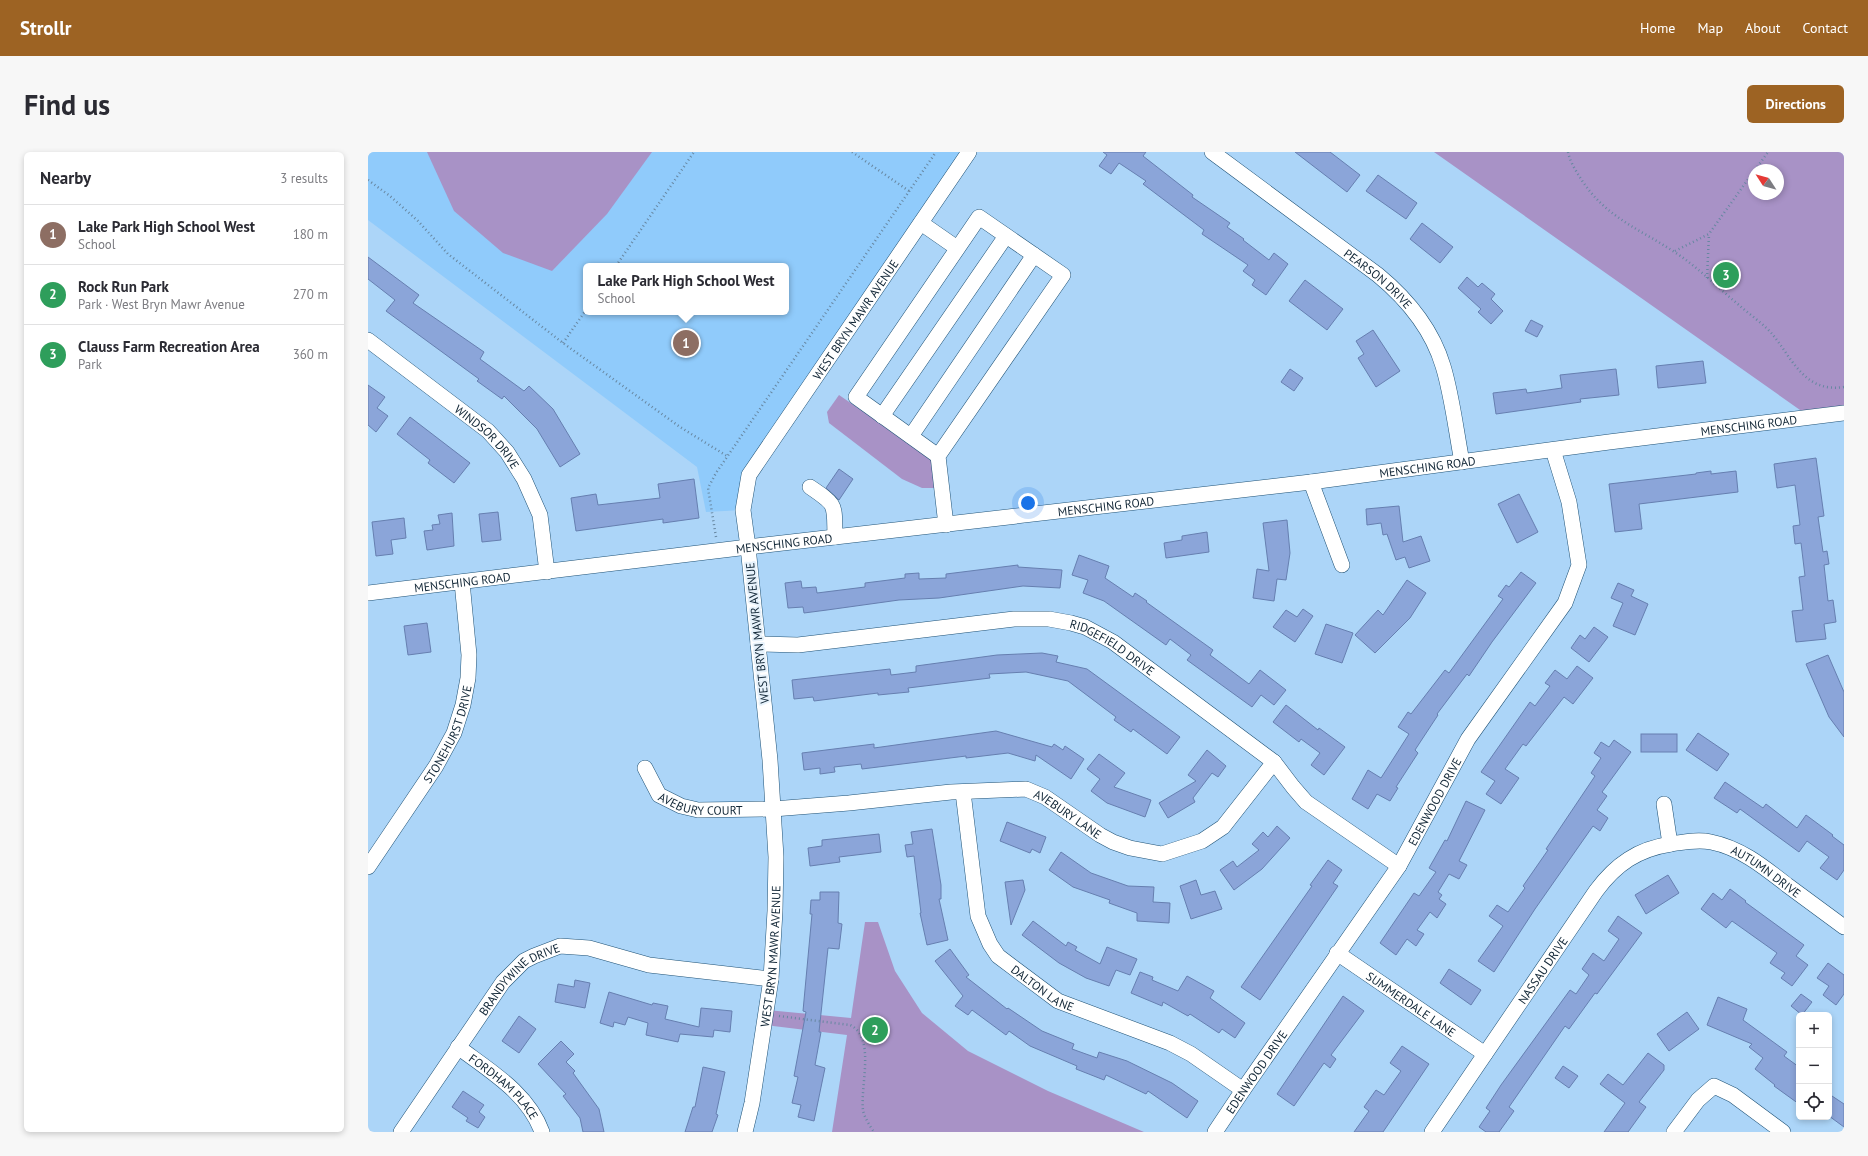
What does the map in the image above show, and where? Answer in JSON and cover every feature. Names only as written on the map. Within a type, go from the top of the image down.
[{"type":"street","name":"WEST BRYN MAWR AVENUE","points":[[745,1132],[752,1103],[771,979],[775,911],[776,857],[770,760],[743,510],[749,475],[969,152]]},
{"type":"street","name":"PEARSON DRIVE","points":[[1212,152],[1378,275],[1395,289],[1410,307],[1426,328],[1443,366],[1462,462]]},
{"type":"street","points":[[938,456],[856,397],[979,217],[1063,275],[938,456],[946,525]]},
{"type":"street","points":[[921,223],[957,248]]},
{"type":"street","points":[[882,416],[1006,236]]},
{"type":"street","points":[[911,436],[1034,255]]},
{"type":"street","name":"WINDSOR DRIVE","points":[[368,340],[488,431],[518,466],[540,515],[547,572]]},
{"type":"street","name":"MENSCHING ROAD","points":[[368,593],[748,547],[1311,482],[1844,413]]},
{"type":"street","name":"EDENWOOD DRIVE","points":[[1216,1132],[1337,953],[1399,866],[1468,739],[1565,603],[1579,565],[1569,502],[1553,450]]},
{"type":"street","points":[[1311,482],[1342,565]]},
{"type":"street","points":[[810,487],[826,498],[834,508],[835,537]]},
{"type":"street","name":"STONEHURST DRIVE","points":[[368,867],[436,766],[454,733],[463,705],[468,678],[469,655],[462,582]]},
{"type":"street","name":"RIDGEFIELD DRIVE","points":[[758,644],[798,645],[1014,619],[1045,619],[1085,627],[1113,642],[1274,762],[1306,802],[1399,866]]},
{"type":"street","name":"AVEBURY LANE","points":[[773,809],[963,792],[1026,789],[1046,797],[1100,835],[1113,842],[1130,848],[1162,854],[1202,840],[1223,827],[1274,762]]},
{"type":"street","name":"AVEBURY COURT","points":[[645,768],[659,795],[681,806],[698,810],[720,811],[773,809]]},
{"type":"street","name":"DALTON LANE","points":[[963,792],[978,916],[990,944],[998,956],[1058,1001],[1170,1043],[1191,1054],[1243,1090]]},
{"type":"street","points":[[1664,804],[1675,843]]},
{"type":"street","name":"AUTUMN DRIVE","points":[[1675,843],[1709,841],[1724,845],[1743,853],[1844,927]]},
{"type":"street","name":"NASSAU DRIVE","points":[[1432,1132],[1605,879],[1631,857],[1653,846],[1675,843]]},
{"type":"street","name":"BRANDYWINE DRIVE","points":[[401,1132],[502,982],[512,972],[534,956],[560,946],[589,948],[649,966],[771,979]]},
{"type":"street","name":"SUMMERDALE LANE","points":[[1337,953],[1485,1054]]},
{"type":"street","name":"FORDHAM PLACE","points":[[458,1047],[510,1086],[525,1102],[542,1132]]},
{"type":"street","points":[[1674,1132],[1698,1100],[1714,1086],[1733,1095],[1783,1132]]},
{"type":"path","points":[[618,263],[694,152]]},
{"type":"path","points":[[852,152],[909,192]]},
{"type":"path","points":[[718,551],[708,488],[727,456],[936,152]]},
{"type":"path","points":[[1568,152],[1574,168],[1598,201],[1629,226],[1690,262],[1772,334],[1800,373],[1825,387],[1844,387]]},
{"type":"path","points":[[1760,164],[1768,152]]},
{"type":"path","points":[[368,180],[390,196],[418,221],[448,254],[563,343],[680,427],[727,456]]},
{"type":"path","points":[[1674,252],[1709,234],[1748,181]]},
{"type":"path","points":[[1707,278],[1709,234]]},
{"type":"path","points":[[563,343],[583,314]]},
{"type":"path","points":[[766,1015],[850,1025],[856,1028],[864,1039],[865,1048],[862,1094],[863,1112],[874,1132]]},
{"type":"shaded area","points":[[368,152],[970,152],[749,475],[743,510],[706,512],[697,467],[368,220]]},
{"type":"shaded area","points":[[427,152],[652,152],[607,214],[552,271],[503,253],[454,211]]},
{"type":"shaded area","points":[[1434,152],[1844,152],[1844,413],[1810,417]]},
{"type":"shaded area","points":[[839,395],[931,458],[936,484],[934,488],[922,488],[902,479],[829,423],[827,412]]},
{"type":"shaded area","points":[[865,922],[878,922],[895,971],[922,1013],[968,1051],[1048,1091],[1144,1132],[832,1132],[847,1035],[765,1025],[767,1010],[851,1018]]},
{"type":"building","points":[[1103,152],[1146,152],[1143,156],[1193,195],[1192,197],[1230,223],[1227,227],[1244,239],[1243,240],[1269,260],[1274,253],[1288,264],[1266,295],[1252,285],[1255,280],[1243,271],[1248,265],[1202,234],[1204,230],[1143,184],[1146,181],[1119,163],[1111,174],[1099,166],[1107,155]]},
{"type":"building","points":[[1295,152],[1330,152],[1360,175],[1347,192]]},
{"type":"building","points":[[1378,175],[1417,203],[1406,219],[1366,191]]},
{"type":"building","points":[[1422,223],[1453,247],[1440,263],[1410,239]]},
{"type":"building","points":[[368,257],[419,295],[413,303],[484,352],[480,359],[524,391],[529,386],[553,409],[580,454],[560,467],[537,429],[504,396],[502,399],[477,381],[479,379],[386,311],[395,300],[368,279]]},
{"type":"building","points":[[1467,277],[1478,287],[1482,283],[1495,294],[1491,299],[1503,311],[1491,324],[1478,312],[1481,309],[1458,288]]},
{"type":"building","points":[[1305,280],[1343,309],[1327,330],[1289,301]]},
{"type":"building","points":[[1531,320],[1543,326],[1537,337],[1525,331]]},
{"type":"building","points":[[1373,330],[1400,371],[1376,387],[1358,358],[1364,354],[1356,341]]},
{"type":"building","points":[[1703,361],[1706,383],[1658,388],[1656,366]]},
{"type":"building","points":[[1290,369],[1303,378],[1294,391],[1281,382]]},
{"type":"building","points":[[1616,369],[1619,395],[1580,399],[1581,402],[1496,414],[1493,393],[1526,389],[1527,393],[1562,388],[1560,375]]},
{"type":"building","points":[[368,385],[385,397],[377,408],[388,416],[376,432],[368,425]]},
{"type":"building","points":[[410,417],[470,463],[454,483],[428,463],[430,460],[397,434]]},
{"type":"building","points":[[1816,458],[1824,516],[1818,517],[1823,552],[1827,551],[1829,564],[1824,565],[1828,601],[1833,600],[1836,622],[1824,624],[1826,639],[1796,642],[1792,611],[1803,610],[1799,577],[1805,576],[1801,543],[1795,544],[1793,526],[1800,525],[1795,485],[1777,488],[1774,464]]},
{"type":"building","points":[[839,469],[853,479],[839,500],[826,488]]},
{"type":"building","points":[[1711,471],[1711,474],[1736,471],[1738,492],[1639,504],[1642,529],[1615,532],[1609,484]]},
{"type":"building","points":[[694,479],[699,518],[663,523],[663,519],[576,531],[571,498],[596,494],[598,505],[660,498],[658,484]]},
{"type":"building","points":[[1519,494],[1538,532],[1517,543],[1498,504]]},
{"type":"building","points":[[1399,506],[1403,542],[1421,536],[1430,561],[1409,568],[1405,557],[1396,560],[1387,534],[1383,535],[1381,523],[1367,525],[1366,509]]},
{"type":"building","points":[[498,512],[501,540],[482,542],[479,514]]},
{"type":"building","points":[[452,513],[454,546],[427,550],[424,531],[433,530],[432,525],[440,524],[438,515]]},
{"type":"building","points":[[404,518],[406,538],[391,540],[393,554],[376,556],[372,522]]},
{"type":"building","points":[[1287,520],[1290,553],[1286,580],[1277,579],[1274,601],[1253,598],[1257,569],[1269,571],[1263,523]]},
{"type":"building","points":[[1207,532],[1209,552],[1166,558],[1164,543],[1182,540],[1182,536]]},
{"type":"building","points":[[1079,555],[1109,566],[1105,578],[1133,597],[1135,593],[1147,601],[1146,602],[1213,650],[1210,655],[1249,684],[1260,670],[1286,690],[1274,705],[1261,695],[1252,707],[1187,660],[1191,655],[1170,639],[1166,645],[1104,601],[1083,593],[1088,580],[1072,575]]},
{"type":"building","points":[[1018,565],[1018,567],[1062,570],[1060,588],[1023,586],[939,598],[899,600],[804,613],[803,607],[788,608],[785,583],[801,581],[802,588],[816,587],[817,593],[865,587],[865,583],[905,578],[905,574],[919,573],[919,579],[946,578],[946,574]]},
{"type":"building","points":[[1521,572],[1536,583],[1492,642],[1469,676],[1467,674],[1437,714],[1438,715],[1415,750],[1418,753],[1396,787],[1398,788],[1390,801],[1377,794],[1368,809],[1352,799],[1368,770],[1381,778],[1409,734],[1398,727],[1408,712],[1411,714],[1445,670],[1449,673],[1503,599],[1498,596],[1506,585],[1509,587]]},
{"type":"building","points":[[1407,580],[1426,593],[1410,618],[1375,653],[1355,635],[1378,610],[1383,615]]},
{"type":"building","points":[[1618,583],[1634,590],[1631,596],[1648,604],[1635,635],[1613,626],[1623,603],[1611,598]]},
{"type":"building","points":[[1303,609],[1313,616],[1295,642],[1273,627],[1286,610],[1297,617]]},
{"type":"building","points":[[427,623],[431,652],[408,655],[404,626]]},
{"type":"building","points":[[1326,624],[1353,633],[1342,663],[1315,654]]},
{"type":"building","points":[[1594,627],[1608,637],[1589,662],[1571,648],[1580,635],[1585,639]]},
{"type":"building","points":[[1042,653],[1058,656],[1056,662],[1087,669],[1180,737],[1167,754],[1133,729],[1131,732],[1114,720],[1116,717],[1068,681],[1026,672],[989,674],[990,678],[908,688],[909,692],[878,695],[878,693],[814,701],[813,697],[794,699],[792,680],[890,669],[891,675],[916,672],[916,666],[997,655]]},
{"type":"building","points":[[1828,655],[1844,692],[1844,737],[1829,717],[1806,664]]},
{"type":"building","points":[[1577,666],[1593,678],[1573,704],[1564,697],[1526,746],[1523,744],[1505,769],[1519,778],[1501,804],[1486,794],[1495,781],[1481,772],[1530,702],[1535,706],[1550,686],[1545,683],[1555,670],[1567,679]]},
{"type":"building","points":[[1286,705],[1318,730],[1319,728],[1345,747],[1324,775],[1311,765],[1320,753],[1301,739],[1299,742],[1273,722]]},
{"type":"building","points":[[996,731],[1052,747],[1054,744],[1063,750],[1065,746],[1084,759],[1071,779],[1036,755],[1035,761],[1008,753],[966,758],[966,756],[862,769],[861,764],[834,767],[835,772],[820,774],[820,768],[804,770],[802,753],[874,744],[874,748]]},
{"type":"building","points":[[1698,733],[1729,754],[1717,771],[1686,750]]},
{"type":"building","points":[[1641,734],[1677,734],[1677,752],[1641,752]]},
{"type":"building","points":[[1614,740],[1631,752],[1602,792],[1607,796],[1597,810],[1608,818],[1600,831],[1593,826],[1535,909],[1494,972],[1478,961],[1503,926],[1489,916],[1497,905],[1508,912],[1525,888],[1523,886],[1548,850],[1546,849],[1595,776],[1591,773],[1601,758],[1594,753],[1601,742],[1609,747]]},
{"type":"building","points":[[1207,750],[1226,766],[1218,777],[1212,773],[1193,798],[1195,802],[1168,818],[1159,803],[1196,781],[1188,775]]},
{"type":"building","points":[[1099,754],[1125,773],[1114,787],[1151,800],[1145,817],[1107,803],[1091,791],[1100,779],[1087,769]]},
{"type":"building","points":[[1725,782],[1763,808],[1766,804],[1797,828],[1806,815],[1833,835],[1832,836],[1844,845],[1844,870],[1837,880],[1820,868],[1829,857],[1807,841],[1799,852],[1740,809],[1737,813],[1714,798]]},
{"type":"building","points":[[1466,801],[1485,810],[1459,861],[1467,865],[1459,879],[1449,874],[1438,892],[1442,895],[1439,899],[1446,904],[1437,918],[1430,912],[1417,930],[1424,934],[1416,946],[1407,939],[1396,955],[1380,943],[1414,893],[1419,896],[1436,872],[1429,868],[1445,840],[1447,841]]},
{"type":"building","points":[[1007,822],[1046,837],[1040,853],[1032,849],[1030,853],[1000,841]]},
{"type":"building","points":[[1277,826],[1290,838],[1262,869],[1234,890],[1220,870],[1233,861],[1237,867],[1259,850],[1252,844],[1263,832],[1268,837]]},
{"type":"building","points":[[932,829],[941,885],[941,899],[939,899],[948,940],[927,945],[920,913],[914,856],[907,857],[905,845],[913,844],[911,832]]},
{"type":"building","points":[[879,834],[881,852],[839,857],[840,862],[810,866],[808,848],[822,846],[822,840]]},
{"type":"building","points":[[1061,852],[1091,873],[1128,886],[1154,887],[1153,902],[1170,903],[1169,923],[1137,921],[1137,913],[1109,903],[1110,900],[1073,887],[1049,870]]},
{"type":"building","points":[[1328,860],[1342,870],[1333,883],[1338,886],[1260,1000],[1241,987],[1312,886],[1310,885]]},
{"type":"building","points":[[1668,875],[1679,893],[1646,914],[1635,895]]},
{"type":"building","points":[[1023,880],[1025,890],[1011,925],[1005,882]]},
{"type":"building","points":[[1196,880],[1201,895],[1215,891],[1222,909],[1191,919],[1180,886]]},
{"type":"building","points":[[1730,889],[1746,901],[1745,902],[1804,945],[1796,956],[1808,965],[1792,986],[1781,978],[1785,973],[1770,963],[1777,953],[1732,921],[1726,928],[1701,909],[1713,893],[1722,900]]},
{"type":"building","points":[[820,892],[839,892],[838,923],[842,924],[839,949],[828,948],[819,1032],[821,1032],[815,1065],[825,1068],[814,1121],[798,1117],[801,1105],[792,1103],[798,1077],[794,1076],[806,1012],[803,1011],[812,914],[810,914],[811,900],[820,900]]},
{"type":"building","points":[[1618,916],[1642,933],[1569,1029],[1565,1026],[1509,1107],[1514,1111],[1499,1132],[1486,1132],[1479,1127],[1490,1111],[1486,1108],[1501,1085],[1570,990],[1576,994],[1589,975],[1582,969],[1593,953],[1604,961],[1619,939],[1608,931]]},
{"type":"building","points":[[1033,921],[1066,946],[1068,942],[1077,947],[1075,950],[1100,964],[1107,947],[1137,959],[1130,975],[1116,970],[1109,986],[1086,978],[1059,963],[1022,935]]},
{"type":"building","points":[[950,949],[969,975],[966,977],[1007,1009],[1008,1008],[1042,1031],[1074,1044],[1072,1049],[1097,1058],[1099,1052],[1127,1061],[1172,1083],[1198,1101],[1187,1118],[1148,1091],[1146,1094],[1106,1075],[1104,1080],[1076,1069],[1077,1066],[1030,1046],[1009,1031],[1006,1035],[972,1010],[968,1015],[955,1006],[963,996],[935,961]]},
{"type":"building","points":[[1828,963],[1844,975],[1844,994],[1836,1005],[1823,995],[1829,986],[1817,978]]},
{"type":"building","points":[[1449,969],[1481,990],[1471,1005],[1440,983]]},
{"type":"building","points":[[1140,972],[1153,977],[1152,980],[1178,991],[1187,976],[1214,991],[1210,998],[1245,1023],[1235,1038],[1222,1029],[1219,1033],[1190,1014],[1188,1016],[1163,1002],[1162,1006],[1131,993]]},
{"type":"building","points":[[575,980],[590,983],[585,1008],[555,1002],[558,984],[574,987]]},
{"type":"building","points":[[609,992],[652,1005],[653,1003],[668,1006],[665,1019],[699,1027],[701,1008],[732,1011],[730,1032],[714,1030],[713,1037],[680,1034],[678,1042],[646,1035],[648,1023],[628,1017],[625,1025],[614,1022],[613,1027],[600,1023]]},
{"type":"building","points":[[1801,994],[1812,1002],[1804,1012],[1798,1012],[1791,1006]]},
{"type":"building","points":[[1343,996],[1364,1011],[1331,1055],[1336,1059],[1330,1068],[1324,1063],[1294,1106],[1277,1094]]},
{"type":"building","points":[[1718,997],[1747,1009],[1743,1020],[1787,1052],[1784,1056],[1796,1065],[1796,1102],[1774,1086],[1775,1085],[1755,1069],[1763,1058],[1749,1047],[1752,1044],[1707,1025]]},
{"type":"building","points":[[1687,1012],[1699,1029],[1669,1051],[1657,1034]]},
{"type":"building","points":[[519,1016],[536,1029],[519,1053],[502,1041]]},
{"type":"building","points":[[561,1041],[574,1054],[566,1062],[575,1071],[573,1073],[599,1109],[604,1132],[583,1132],[580,1118],[563,1096],[566,1094],[538,1064]]},
{"type":"building","points":[[1402,1046],[1429,1064],[1383,1132],[1354,1132],[1369,1111],[1364,1107],[1376,1090],[1384,1095],[1401,1071],[1390,1063]]},
{"type":"building","points":[[1648,1053],[1664,1065],[1664,1070],[1639,1102],[1646,1107],[1628,1132],[1604,1132],[1625,1103],[1600,1084],[1608,1074],[1623,1085]]},
{"type":"building","points":[[1563,1066],[1578,1076],[1569,1088],[1555,1078]]},
{"type":"building","points":[[703,1067],[725,1072],[716,1114],[718,1115],[712,1132],[685,1132],[693,1107],[695,1107]]},
{"type":"building","points":[[463,1091],[484,1105],[479,1112],[485,1117],[478,1128],[466,1121],[468,1118],[452,1107]]},
{"type":"building","points":[[1832,1096],[1844,1104],[1844,1127],[1832,1118]]},
{"type":"place","name":"Clauss Farm Recreation Area","points":[[1726,275]]},
{"type":"place","name":"Lake Park High School West","points":[[686,343]]},
{"type":"place","name":"Rock Run Park","points":[[875,1030]]}]
